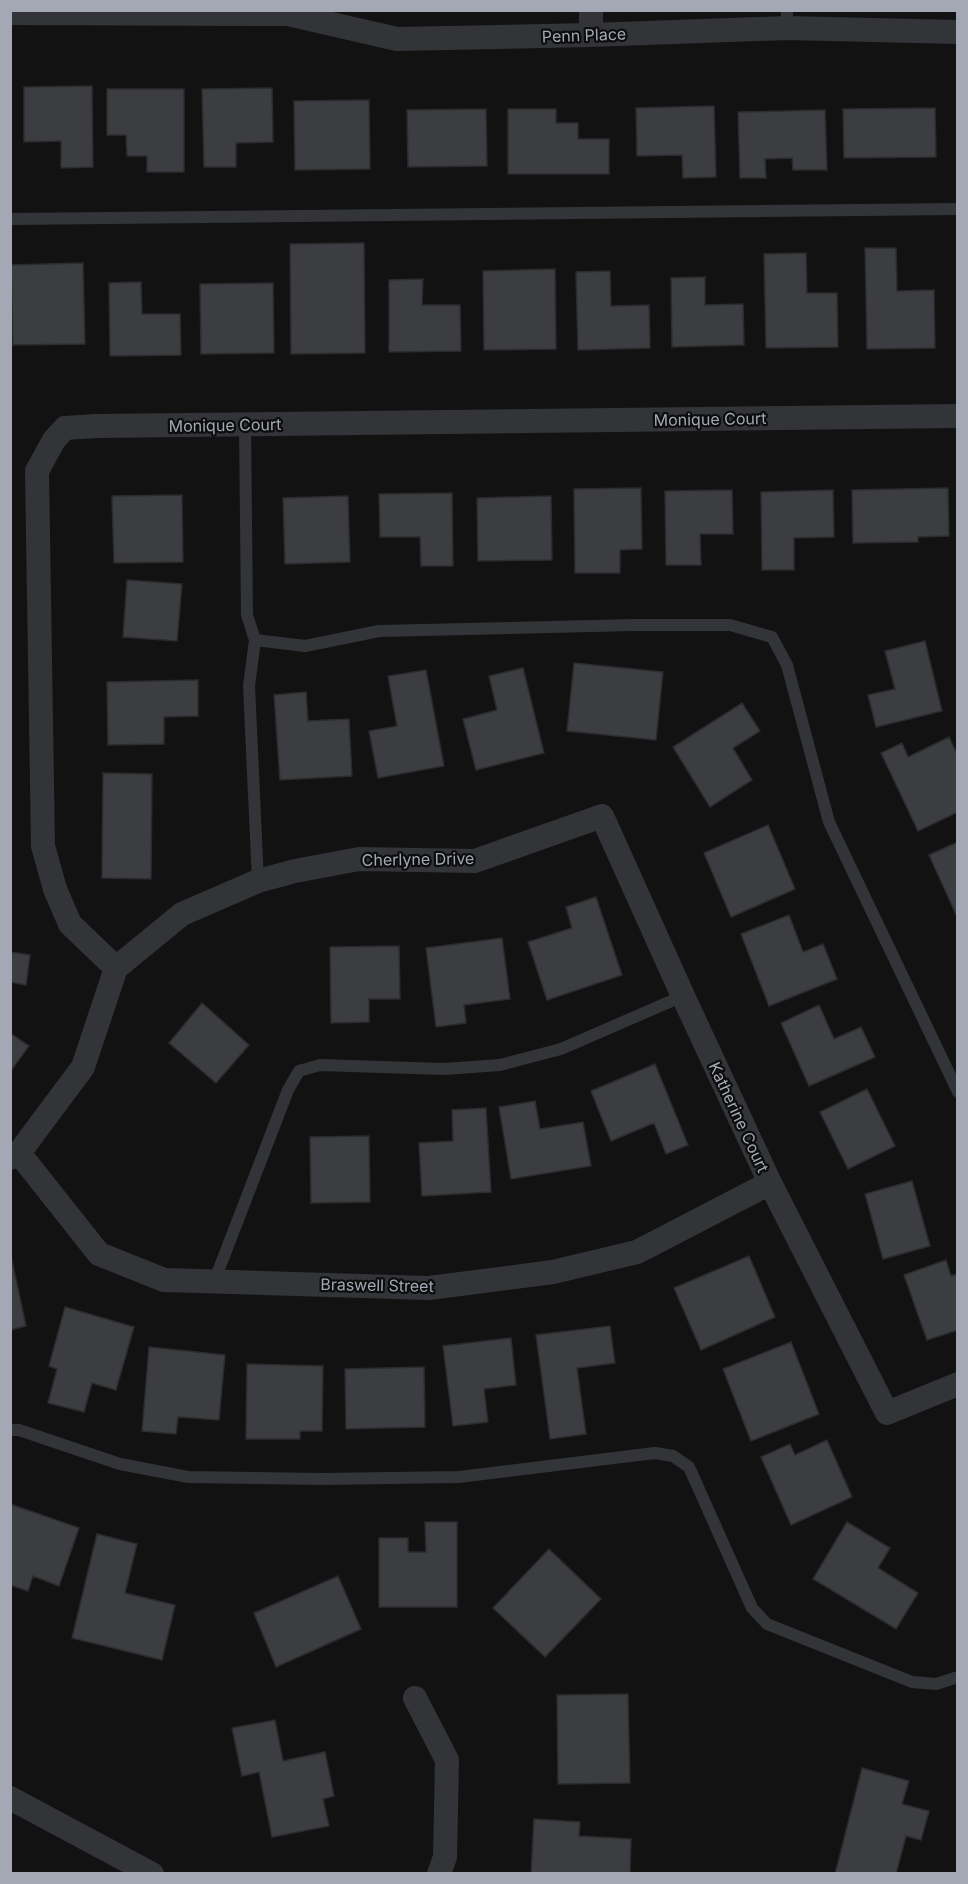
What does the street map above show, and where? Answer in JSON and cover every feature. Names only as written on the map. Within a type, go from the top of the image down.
[{"type":"street","points":[[591,10],[591,35]]},
{"type":"street","name":"Penn Place","points":[[10,13],[288,14],[397,39],[591,35],[787,19],[957,32]]},
{"type":"street","name":"Monique Court","points":[[116,968],[70,924],[55,889],[43,846],[37,471],[54,440],[65,428],[957,416]]},
{"type":"street","name":"Cherlyne Drive","points":[[116,968],[182,914],[258,881],[295,871],[359,859],[476,861],[602,816]]},
{"type":"street","name":"Katherine Court","points":[[602,816],[770,1183],[887,1413],[957,1384]]},
{"type":"street","points":[[15,1155],[83,1067],[116,968]]},
{"type":"street","name":"Braswell Street","points":[[15,1155],[99,1254],[164,1280],[214,1282],[429,1288],[553,1272],[637,1252],[770,1183]]},
{"type":"street","points":[[415,1698],[447,1760],[445,1857],[439,1874]]},
{"type":"street","points":[[10,1798],[152,1874]]},
{"type":"lane","points":[[10,219],[957,209]]},
{"type":"lane","points":[[245,424],[247,615],[255,640],[249,686],[258,881]]},
{"type":"lane","points":[[255,640],[305,646],[379,631],[634,625],[730,625],[772,637],[787,664],[829,822],[957,1092]]},
{"type":"lane","points":[[214,1282],[288,1090],[299,1071],[320,1065],[444,1069],[500,1065],[561,1049],[683,996]]},
{"type":"lane","points":[[10,1430],[19,1430],[120,1464],[188,1477],[323,1479],[459,1477],[654,1453],[673,1455],[689,1467],[752,1608],[767,1624],[912,1682],[936,1684],[957,1677]]},
{"type":"building","points":[[92,86],[93,167],[61,168],[61,141],[24,142],[24,87]]},
{"type":"building","points":[[272,88],[273,142],[236,143],[236,167],[204,167],[202,89]]},
{"type":"building","points":[[107,89],[184,89],[184,172],[147,172],[147,156],[127,156],[126,135],[107,135]]},
{"type":"building","points":[[369,100],[370,169],[295,170],[294,101]]},
{"type":"building","points":[[714,106],[716,177],[683,178],[682,155],[637,156],[636,108]]},
{"type":"building","points":[[935,108],[936,157],[844,158],[843,109]]},
{"type":"building","points":[[486,109],[487,166],[408,167],[407,110]]},
{"type":"building","points":[[508,109],[556,109],[556,123],[578,123],[578,139],[609,139],[609,174],[508,174]]},
{"type":"building","points":[[825,110],[827,170],[793,170],[792,158],[765,159],[766,178],[740,178],[738,112]]},
{"type":"building","points":[[364,243],[365,353],[291,354],[290,244]]},
{"type":"building","points":[[865,248],[896,248],[897,291],[934,290],[935,348],[867,349]]},
{"type":"building","points":[[806,253],[807,293],[837,293],[838,347],[766,348],[764,254]]},
{"type":"building","points":[[83,263],[85,344],[13,345],[11,265]]},
{"type":"building","points":[[555,269],[556,349],[484,350],[483,271]]},
{"type":"building","points":[[610,271],[611,306],[649,305],[650,348],[578,350],[576,272]]},
{"type":"building","points":[[705,277],[705,305],[743,304],[744,345],[672,347],[671,278]]},
{"type":"building","points":[[423,279],[422,305],[460,305],[461,351],[389,352],[389,280]]},
{"type":"building","points":[[141,282],[142,314],[180,314],[181,355],[110,356],[109,283]]},
{"type":"building","points":[[273,283],[274,353],[201,354],[200,284]]},
{"type":"building","points":[[641,488],[642,549],[620,550],[620,573],[575,573],[574,489]]},
{"type":"building","points":[[948,488],[949,536],[918,537],[918,542],[853,543],[852,490]]},
{"type":"building","points":[[732,490],[733,534],[700,534],[701,565],[666,565],[665,491]]},
{"type":"building","points":[[833,490],[834,537],[794,538],[794,570],[762,570],[761,492]]},
{"type":"building","points":[[452,493],[453,566],[421,566],[420,537],[380,537],[379,494]]},
{"type":"building","points":[[182,495],[183,562],[114,563],[112,496]]},
{"type":"building","points":[[348,496],[350,562],[285,564],[283,498]]},
{"type":"building","points":[[551,496],[552,560],[478,561],[477,498]]},
{"type":"building","points":[[127,580],[182,584],[177,641],[123,637]]},
{"type":"building","points":[[925,641],[942,711],[876,727],[868,695],[895,689],[885,651]]},
{"type":"building","points":[[574,663],[663,672],[656,740],[567,731]]},
{"type":"building","points":[[523,668],[544,753],[476,770],[463,719],[497,710],[489,676]]},
{"type":"building","points":[[426,670],[444,766],[378,778],[369,731],[397,726],[388,676]]},
{"type":"building","points":[[198,680],[198,716],[164,717],[164,744],[108,745],[107,682]]},
{"type":"building","points":[[306,692],[308,721],[349,719],[352,776],[280,780],[274,695]]},
{"type":"building","points":[[742,703],[760,731],[733,748],[752,780],[710,807],[673,747]]},
{"type":"building","points":[[949,737],[958,756],[958,812],[918,831],[881,753],[902,743],[908,757]]},
{"type":"building","points":[[103,773],[152,774],[151,879],[102,878]]},
{"type":"building","points":[[768,825],[795,889],[731,917],[704,853]]},
{"type":"building","points":[[958,842],[958,919],[929,855]]},
{"type":"building","points":[[596,897],[622,975],[547,1000],[528,942],[572,928],[566,907]]},
{"type":"building","points":[[789,915],[803,952],[823,944],[837,979],[769,1006],[741,934]]},
{"type":"building","points":[[502,938],[510,999],[464,1005],[466,1023],[436,1027],[426,948]]},
{"type":"building","points":[[399,946],[400,999],[369,999],[369,1022],[331,1023],[330,947]]},
{"type":"building","points":[[10,952],[30,955],[26,985],[10,982]]},
{"type":"building","points":[[202,1003],[249,1045],[216,1083],[169,1043]]},
{"type":"building","points":[[819,1005],[834,1039],[861,1027],[875,1057],[809,1086],[781,1023]]},
{"type":"building","points":[[10,1033],[29,1046],[10,1072]]},
{"type":"building","points":[[655,1064],[688,1145],[666,1154],[654,1123],[611,1141],[591,1091]]},
{"type":"building","points":[[867,1089],[895,1146],[848,1169],[820,1112]]},
{"type":"building","points":[[535,1101],[540,1129],[583,1122],[591,1166],[511,1179],[499,1107]]},
{"type":"building","points":[[486,1108],[491,1192],[422,1196],[419,1143],[453,1141],[452,1110]]},
{"type":"building","points":[[369,1136],[370,1202],[311,1203],[310,1137]]},
{"type":"building","points":[[912,1181],[930,1246],[883,1259],[865,1194]]},
{"type":"building","points":[[10,1256],[26,1326],[10,1330]]},
{"type":"building","points":[[749,1256],[775,1317],[701,1350],[674,1288]]},
{"type":"building","points":[[946,1260],[951,1276],[958,1274],[958,1330],[927,1340],[904,1275]]},
{"type":"building","points":[[65,1307],[134,1327],[116,1390],[92,1383],[84,1412],[48,1403],[57,1369],[49,1366]]},
{"type":"building","points":[[610,1326],[615,1363],[577,1368],[586,1434],[550,1439],[536,1335]]},
{"type":"building","points":[[511,1338],[516,1385],[484,1389],[488,1422],[453,1426],[443,1346]]},
{"type":"building","points":[[791,1342],[819,1414],[751,1441],[723,1369]]},
{"type":"building","points":[[149,1347],[225,1355],[219,1420],[178,1417],[176,1434],[142,1431]]},
{"type":"building","points":[[247,1364],[323,1366],[322,1431],[300,1431],[300,1439],[246,1439]]},
{"type":"building","points":[[424,1367],[425,1427],[346,1429],[345,1369]]},
{"type":"building","points":[[827,1440],[852,1497],[791,1525],[761,1457],[790,1444],[795,1455]]},
{"type":"building","points":[[10,1504],[79,1528],[59,1586],[33,1576],[28,1591],[10,1585]]},
{"type":"building","points":[[425,1522],[457,1522],[457,1607],[379,1607],[379,1538],[408,1538],[408,1552],[426,1552]]},
{"type":"building","points":[[847,1522],[890,1548],[878,1568],[918,1593],[896,1629],[813,1579]]},
{"type":"building","points":[[97,1534],[137,1544],[125,1593],[175,1605],[162,1660],[72,1638]]},
{"type":"building","points":[[549,1549],[601,1599],[545,1657],[493,1608]]},
{"type":"building","points":[[338,1576],[361,1629],[276,1667],[254,1613]]},
{"type":"building","points":[[628,1694],[630,1783],[558,1784],[557,1695]]},
{"type":"building","points":[[275,1720],[283,1761],[325,1752],[334,1796],[323,1799],[329,1826],[272,1837],[259,1772],[242,1776],[232,1728]]},
{"type":"building","points":[[862,1768],[909,1781],[902,1804],[929,1811],[921,1840],[906,1836],[896,1874],[835,1874]]},
{"type":"building","points":[[534,1819],[580,1822],[579,1836],[631,1839],[630,1874],[531,1874]]}]
